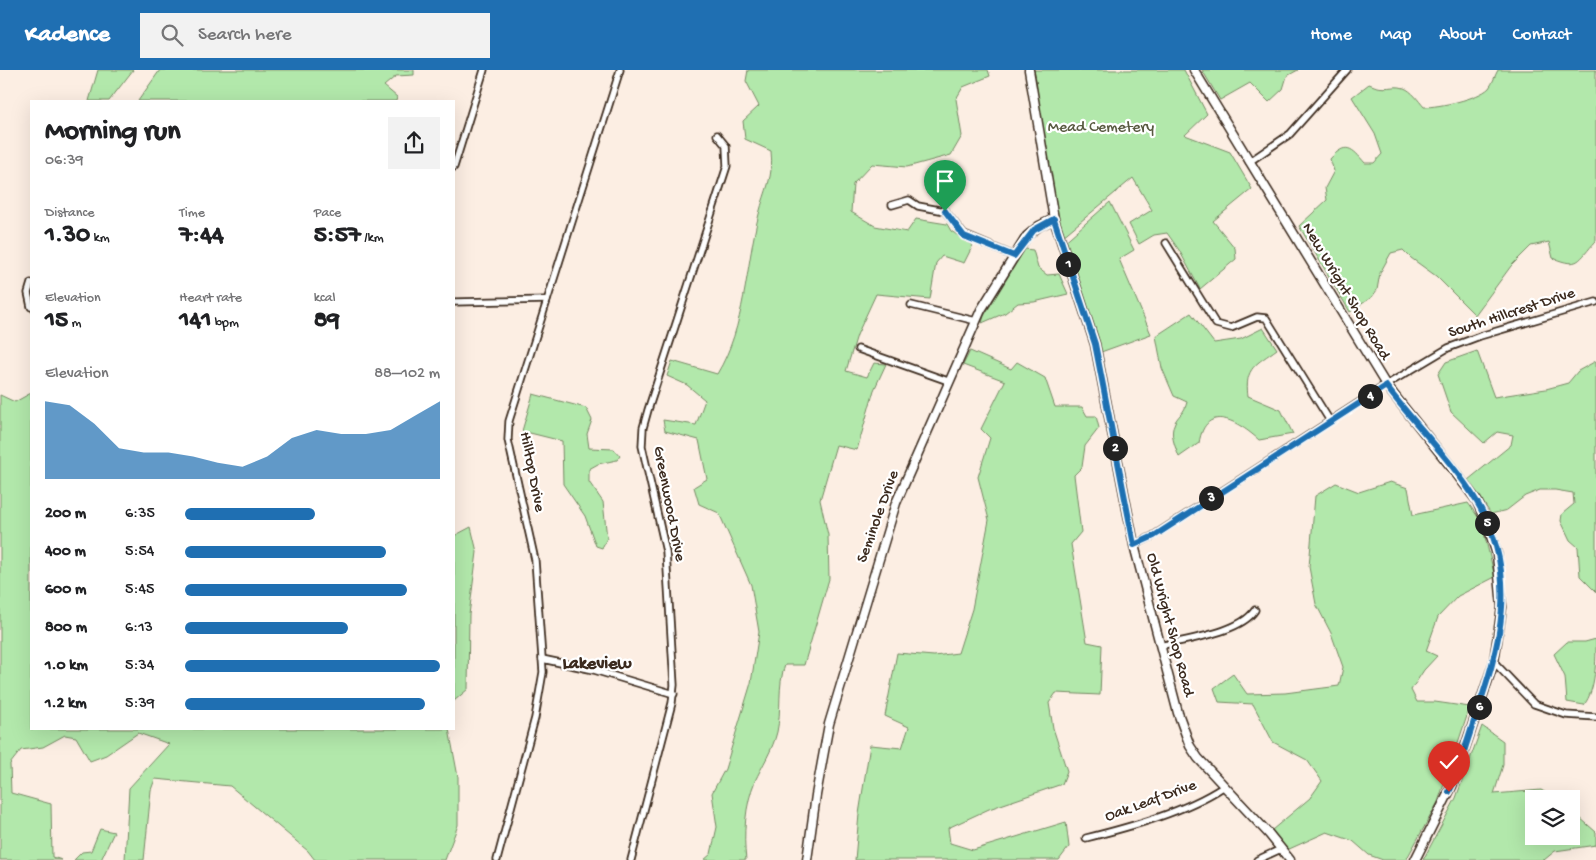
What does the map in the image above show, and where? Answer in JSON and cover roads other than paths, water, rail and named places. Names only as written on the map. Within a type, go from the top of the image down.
[{"type":"street","points":[[455,164],[484,70]]},
{"type":"street","name":"Hilltop Drive","points":[[497,860],[539,702],[542,659],[535,560],[514,468],[508,430],[620,70]]},
{"type":"street","name":"Old Wright Shop Road","points":[[1029,70],[1054,219],[1095,344],[1134,545],[1178,713],[1190,746],[1202,763],[1290,860]]},
{"type":"street","name":"New Wright Shop Road","points":[[1194,70],[1386,386],[1465,484],[1477,502],[1497,554],[1502,589],[1502,622],[1494,662],[1452,786],[1415,860]]},
{"type":"street","points":[[1250,162],[1290,134],[1347,70]]},
{"type":"street","name":"Greenwood Drive","points":[[631,860],[674,694],[666,552],[642,437],[648,410],[727,166],[726,146],[717,135]]},
{"type":"street","points":[[892,205],[908,200],[922,208],[940,209],[950,215],[964,236],[1014,256]]},
{"type":"street","name":"Seminole Drive","points":[[807,860],[822,759],[842,680],[896,503],[976,321],[1014,256],[1034,230],[1054,219]]},
{"type":"street","points":[[1166,243],[1216,324],[1231,328],[1257,317],[1266,318],[1330,421]]},
{"type":"street","points":[[30,289],[28,300],[30,305]]},
{"type":"street","points":[[455,302],[547,300]]},
{"type":"street","name":"South Hillcrest Drive","points":[[1134,545],[1154,536],[1330,421],[1460,342],[1596,302]]},
{"type":"street","points":[[912,304],[976,321]]},
{"type":"street","points":[[858,349],[948,381]]},
{"type":"street","points":[[1160,646],[1237,625],[1250,618],[1255,610]]},
{"type":"street","points":[[542,659],[594,670],[674,694]]},
{"type":"street","points":[[1494,662],[1534,704],[1553,712],[1596,717]]},
{"type":"street","name":"Oak Leaf Drive","points":[[1086,838],[1176,810],[1203,799],[1223,787]]},
{"type":"street","points":[[1257,860],[1281,849]]},
{"type":"district","name":"Lakeview","points":[[597,664]]},
{"type":"park label","name":"Mead Cemetery","points":[[1101,128]]}]
